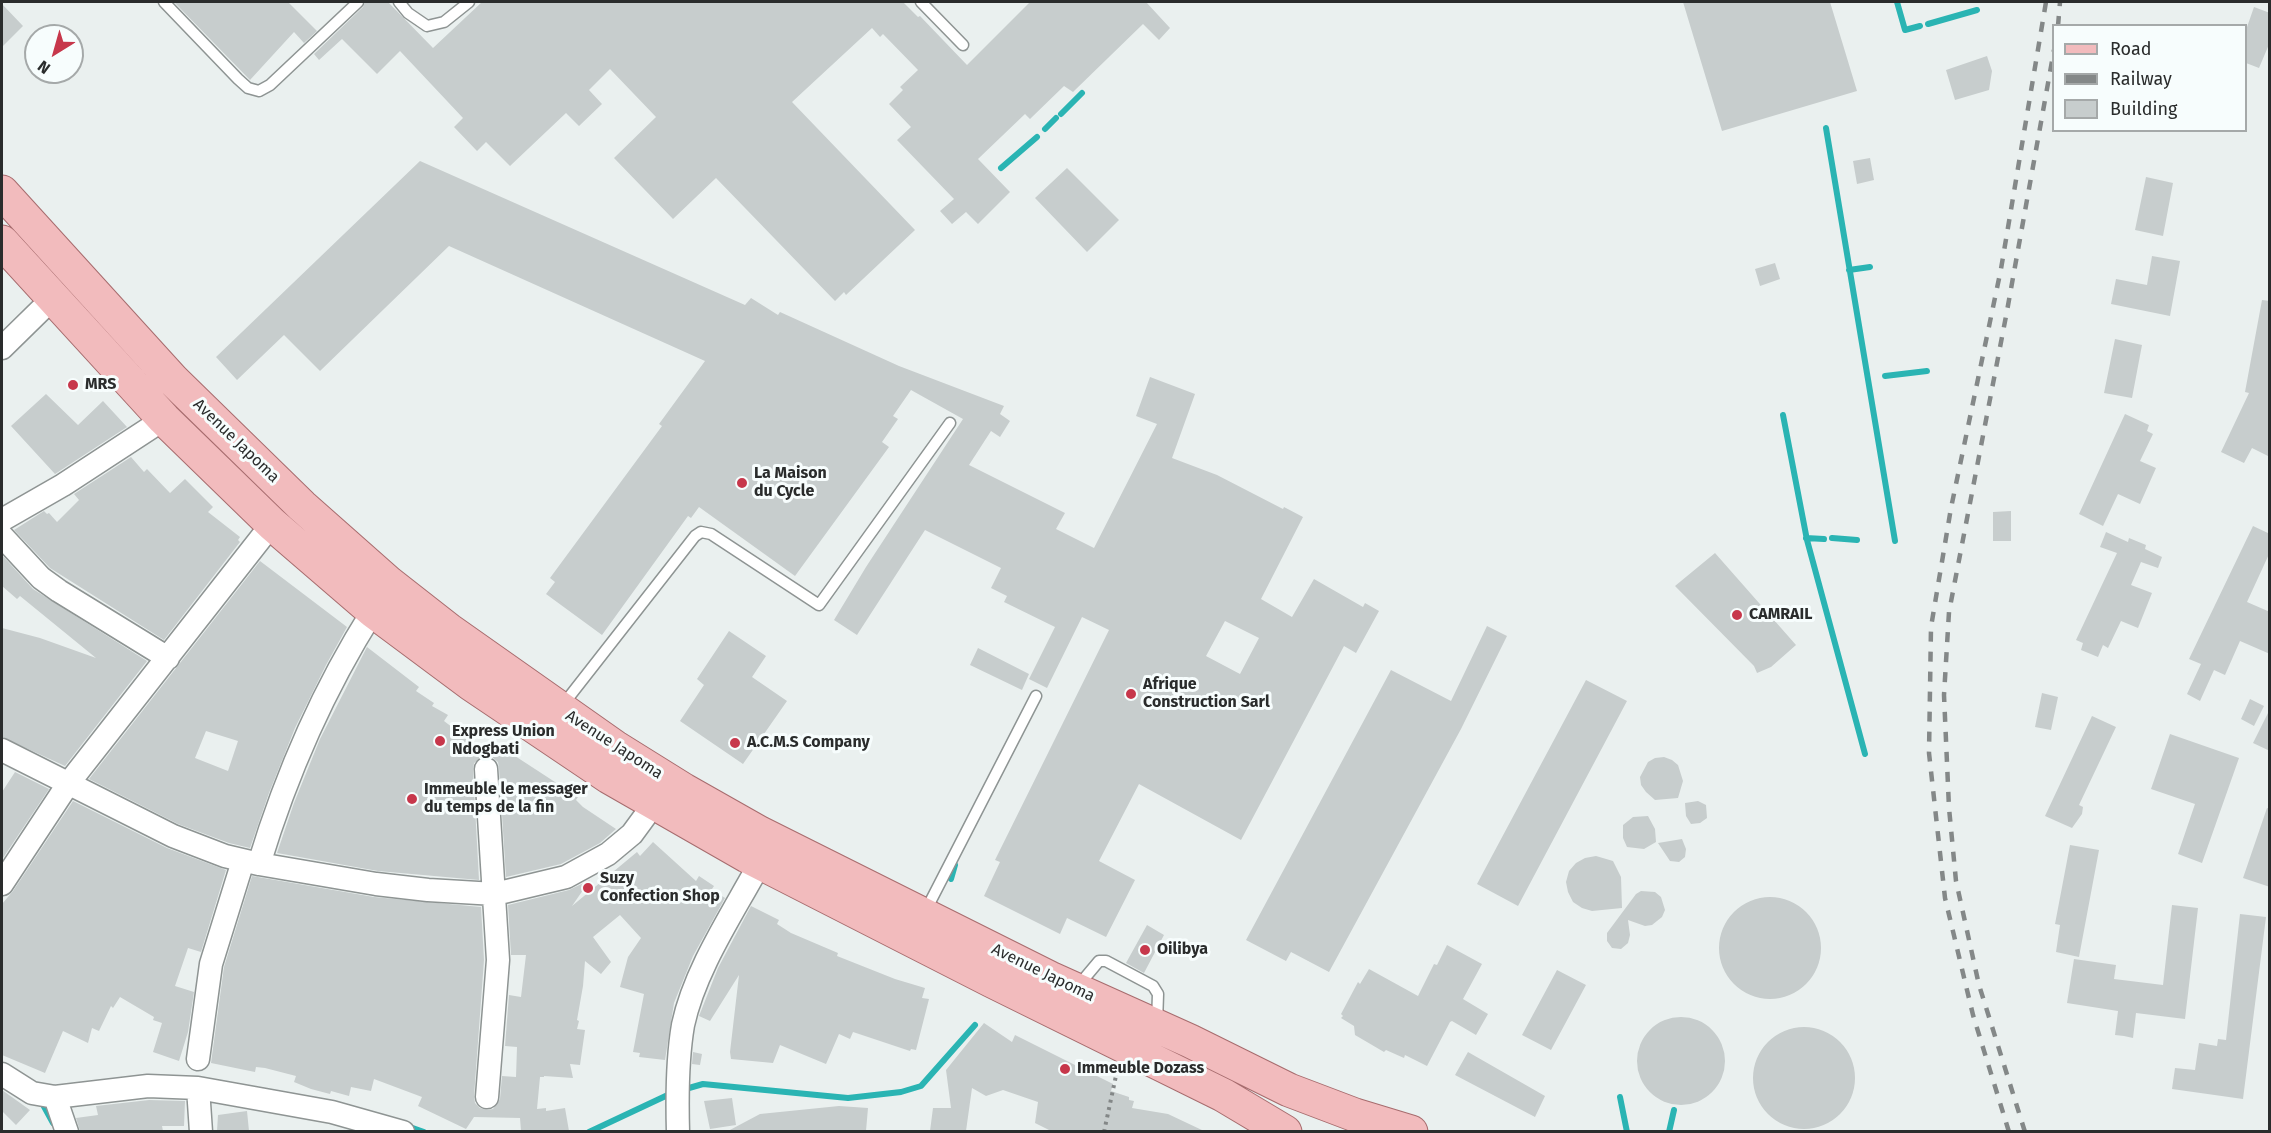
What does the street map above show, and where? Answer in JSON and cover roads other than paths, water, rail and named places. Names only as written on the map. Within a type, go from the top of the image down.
[{"type":"main road","name":"Avenue Japoma","points":[[6,208],[173,380],[303,506],[389,583],[448,630],[560,709],[684,790],[760,833],[923,914],[1054,990],[1122,1044],[1224,1095],[1285,1131]]},
{"type":"main road","name":"Avenue Japoma","points":[[2,242],[157,411],[272,524],[373,611],[471,684],[609,777],[760,863],[1054,990],[1156,1026],[1354,1123],[1397,1130]]},
{"type":"main road","points":[[157,411],[173,380]]},
{"type":"main road","points":[[1224,1095],[1258,1131]]},
{"type":"street","points":[[2,348],[52,298]]},
{"type":"street","points":[[2,520],[63,485],[157,411]]},
{"type":"street","points":[[2,884],[68,784],[272,524]]},
{"type":"street","points":[[2,536],[41,578],[58,591],[168,658]]},
{"type":"street","points":[[198,1059],[211,964],[302,744],[327,692],[373,611]]},
{"type":"street","points":[[2,750],[173,836],[225,856],[251,863],[428,890],[495,894],[566,877],[608,854],[632,834],[654,804]]},
{"type":"street","points":[[486,769],[498,960],[487,1097]]},
{"type":"street","points":[[678,1131],[680,1056],[684,1025],[693,993],[760,863]]},
{"type":"street","points":[[2,1074],[32,1094],[55,1097],[148,1086],[198,1088],[332,1112],[403,1131]]},
{"type":"street","points":[[198,1088],[201,1131]]},
{"type":"street","points":[[55,1097],[67,1131]]},
{"type":"lane","points":[[164,2],[238,79],[248,88],[260,90],[270,85],[358,2]]},
{"type":"lane","points":[[399,2],[408,13],[427,26],[444,22],[469,2]]},
{"type":"lane","points":[[921,2],[963,45]]},
{"type":"lane","points":[[560,709],[695,536],[701,532],[711,534],[819,605],[950,423]]},
{"type":"lane","points":[[923,914],[1036,696]]},
{"type":"waterway","points":[[1897,2],[1905,30],[1920,26]]},
{"type":"waterway","points":[[1928,24],[1977,10]]},
{"type":"waterway","points":[[1061,114],[1082,93]]},
{"type":"waterway","points":[[1045,129],[1056,118]]},
{"type":"waterway","points":[[1826,128],[1895,541]]},
{"type":"waterway","points":[[1001,168],[1037,137]]},
{"type":"waterway","points":[[1849,270],[1870,267]]},
{"type":"waterway","points":[[1885,376],[1927,371]]},
{"type":"waterway","points":[[1783,415],[1807,540],[1865,754]]},
{"type":"waterway","points":[[1806,538],[1824,539]]},
{"type":"waterway","points":[[1832,538],[1857,540]]},
{"type":"waterway","points":[[951,879],[955,865]]},
{"type":"waterway","points":[[682,1090],[703,1084],[848,1098],[901,1092],[921,1086],[975,1025]]},
{"type":"waterway","points":[[589,1132],[672,1093]]},
{"type":"waterway","points":[[1620,1097],[1627,1132]]},
{"type":"waterway","points":[[41,1101],[53,1123]]},
{"type":"waterway","points":[[1669,1132],[1674,1110]]},
{"type":"waterway","points":[[407,1126],[424,1132]]},
{"type":"railway","points":[[2009,1132],[1973,1015],[1945,898],[1929,753],[1931,627],[1951,508],[2001,269],[2046,2]]},
{"type":"railway","points":[[2058,24],[2060,2]]},
{"type":"railway","points":[[2025,1132],[1979,985],[1956,881],[1949,808],[1944,695],[1949,612],[2052,61]]},
{"type":"place","name":"MRS","points":[[73,385]]},
{"type":"place","name":"La Maison du Cycle","points":[[742,483]]},
{"type":"place","name":"CAMRAIL","points":[[1737,615]]},
{"type":"place","name":"Afrique Construction Sarl","points":[[1131,694]]},
{"type":"place","name":"Express Union Ndogbati","points":[[440,741]]},
{"type":"place","name":"A.C.M.S Company","points":[[735,743]]},
{"type":"place","name":"Immeuble le messager du temps de la fin","points":[[412,799]]},
{"type":"place","name":"Suzy Confection Shop","points":[[588,888]]},
{"type":"place","name":"Oilibya","points":[[1145,950]]},
{"type":"place","name":"Immeuble Dozass","points":[[1065,1069]]}]
